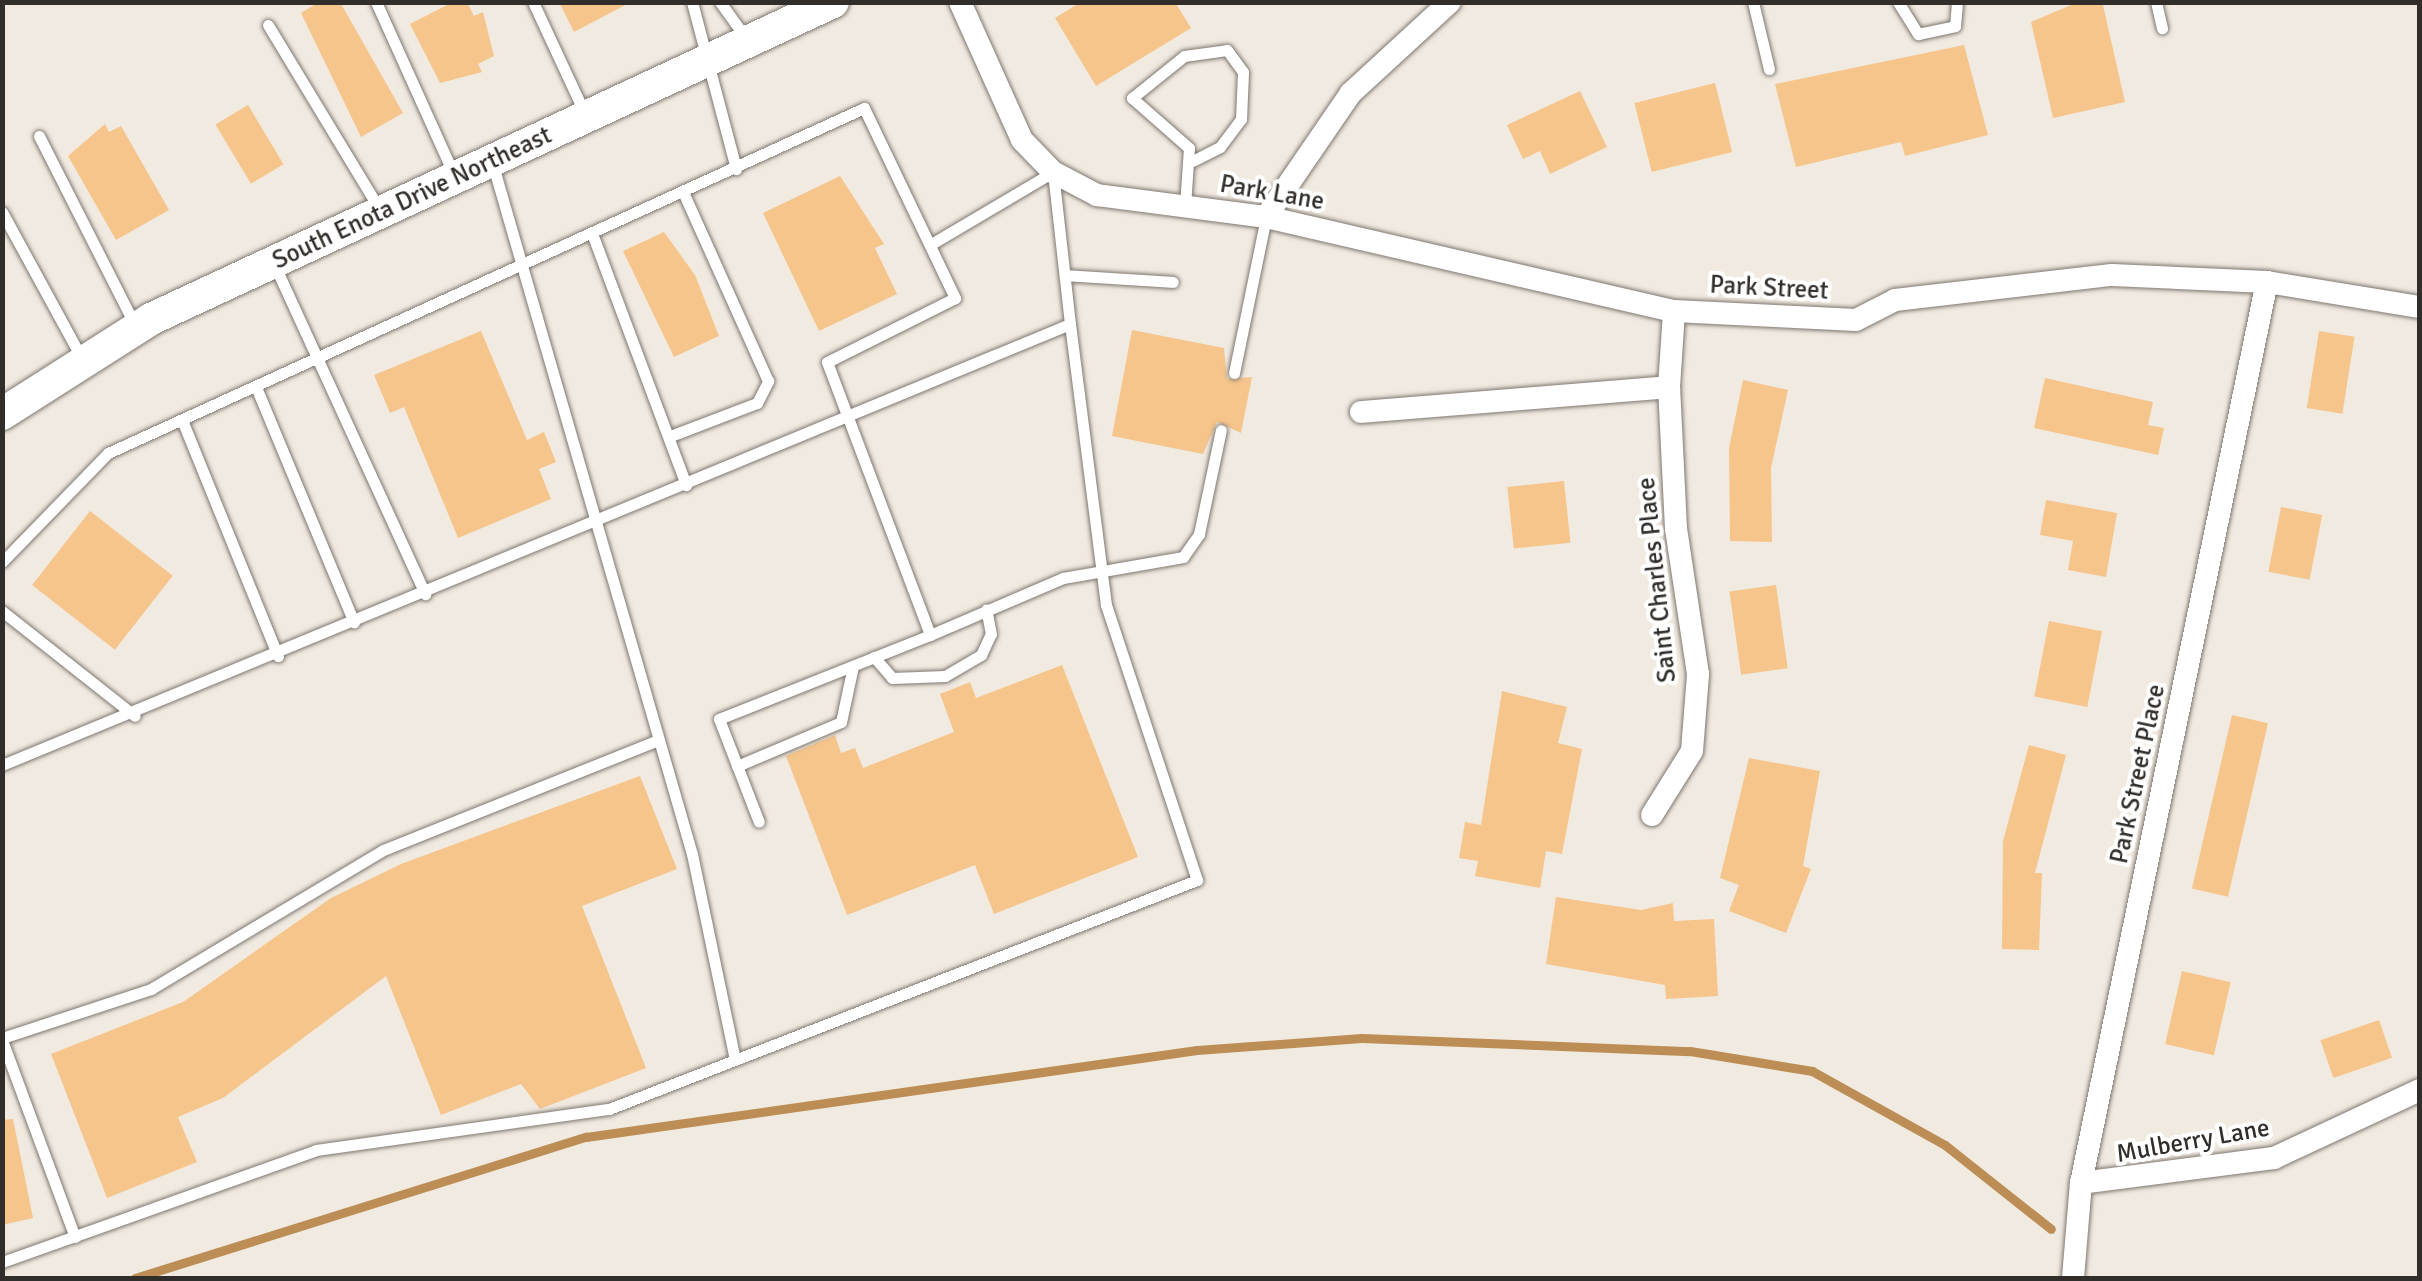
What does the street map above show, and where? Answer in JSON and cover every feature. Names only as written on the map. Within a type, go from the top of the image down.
[{"type":"main road","name":"South Enota Drive Northeast","points":[[2,414],[82,358],[136,327],[833,2]]},
{"type":"street","name":"Park Lane","points":[[960,2],[1022,140],[1053,172],[1097,195],[1266,217],[1674,311]]},
{"type":"street","points":[[1266,217],[1351,93],[1450,2]]},
{"type":"street","name":"Park Street","points":[[1669,387],[1674,311],[1856,320],[1895,300],[2032,279],[2267,282],[2420,307]]},
{"type":"street","name":"Park Street Place","points":[[2072,1278],[2081,1183],[2267,282]]},
{"type":"street","points":[[1360,412],[1669,387]]},
{"type":"street","name":"Saint Charles Place","points":[[1652,815],[1692,751],[1698,674],[1676,530],[1669,387]]},
{"type":"street","name":"Mulberry Lane","points":[[2081,1183],[2274,1158],[2420,1090]]},
{"type":"lane","points":[[376,2],[456,178]]},
{"type":"lane","points":[[534,2],[587,118]]},
{"type":"lane","points":[[692,2],[736,170]]},
{"type":"lane","points":[[720,2],[749,42]]},
{"type":"lane","points":[[1752,2],[1769,69]]},
{"type":"lane","points":[[1898,2],[1918,34],[1955,26],[1957,2]]},
{"type":"lane","points":[[2156,2],[2162,28]]},
{"type":"lane","points":[[268,25],[382,212]]},
{"type":"lane","points":[[1227,50],[1244,72],[1241,119],[1220,147],[1193,161],[1132,98],[1184,56],[1227,50]]},
{"type":"lane","points":[[2,562],[108,453],[593,236],[864,108],[932,243],[955,298],[826,362],[843,419],[930,634]]},
{"type":"lane","points":[[39,136],[136,327]]},
{"type":"lane","points":[[1185,206],[1193,161]]},
{"type":"lane","points":[[492,162],[658,740],[735,1060]]},
{"type":"lane","points":[[2,1262],[316,1150],[609,1109],[1198,880],[1106,605],[1053,172],[932,243]]},
{"type":"lane","points":[[673,435],[757,402],[768,381],[684,194]]},
{"type":"lane","points":[[2,212],[82,358]]},
{"type":"lane","points":[[1234,374],[1266,217]]},
{"type":"lane","points":[[593,236],[673,435],[686,484]]},
{"type":"lane","points":[[273,262],[322,358],[425,594]]},
{"type":"lane","points":[[1064,275],[1173,282]]},
{"type":"lane","points":[[2,764],[135,716],[1070,324]]},
{"type":"lane","points":[[256,387],[354,622]]},
{"type":"lane","points":[[182,420],[278,656]]},
{"type":"lane","points":[[760,822],[719,720],[986,610],[1102,568],[1183,557],[1199,534],[1221,430]]},
{"type":"lane","points":[[874,657],[892,678],[944,676],[980,655],[991,634],[986,610]]},
{"type":"lane","points":[[2,612],[135,716]]},
{"type":"lane","points":[[737,766],[841,722],[853,666]]},
{"type":"lane","points":[[75,1236],[2,1039],[151,989],[383,850],[658,740]]},
{"type":"building","points":[[319,2],[340,2],[403,113],[361,137],[301,13]]},
{"type":"building","points":[[453,2],[467,2],[474,16],[483,12],[494,56],[478,64],[482,72],[440,83],[410,24]]},
{"type":"building","points":[[559,2],[631,2],[574,32]]},
{"type":"building","points":[[1081,2],[1175,2],[1191,28],[1096,86],[1055,18]]},
{"type":"building","points":[[2078,2],[2103,5],[2125,102],[2053,118],[2031,22]]},
{"type":"building","points":[[1964,45],[1988,135],[1905,156],[1901,142],[1796,167],[1775,84]]},
{"type":"building","points":[[1715,83],[1732,152],[1652,172],[1634,103]]},
{"type":"building","points":[[1580,91],[1607,147],[1550,174],[1540,151],[1523,159],[1507,125]]},
{"type":"building","points":[[248,105],[284,164],[251,184],[215,125]]},
{"type":"building","points":[[105,124],[109,132],[121,126],[169,210],[116,240],[68,156]]},
{"type":"building","points":[[840,176],[884,244],[875,248],[897,294],[819,331],[763,213]]},
{"type":"building","points":[[664,232],[695,275],[719,336],[674,357],[623,251]]},
{"type":"building","points":[[1132,330],[1224,348],[1227,379],[1252,377],[1241,433],[1217,422],[1203,454],[1112,436]]},
{"type":"building","points":[[481,331],[527,440],[544,432],[556,462],[539,469],[551,499],[458,538],[404,407],[390,413],[374,375]]},
{"type":"building","points":[[2319,331],[2355,337],[2342,414],[2307,408]]},
{"type":"building","points":[[2045,378],[2153,402],[2148,425],[2164,428],[2158,455],[2034,428]]},
{"type":"building","points":[[1743,380],[1788,390],[1771,468],[1772,542],[1730,541],[1729,448]]},
{"type":"building","points":[[1564,481],[1570,543],[1514,549],[1507,487]]},
{"type":"building","points":[[2046,500],[2117,513],[2106,577],[2068,570],[2073,541],[2040,535]]},
{"type":"building","points":[[2281,507],[2322,515],[2310,580],[2268,572]]},
{"type":"building","points":[[90,511],[173,576],[115,650],[32,585]]},
{"type":"building","points":[[1776,585],[1788,668],[1741,675],[1729,592]]},
{"type":"building","points":[[2049,621],[2102,631],[2087,707],[2034,697]]},
{"type":"building","points":[[1062,665],[1138,857],[994,914],[975,865],[847,915],[786,756],[835,735],[841,753],[855,748],[863,768],[954,732],[940,694],[970,682],[976,698]]},
{"type":"building","points":[[1502,691],[1567,707],[1558,743],[1582,749],[1562,854],[1546,851],[1540,888],[1475,876],[1478,861],[1459,858],[1465,822],[1481,825]]},
{"type":"building","points":[[2232,715],[2268,723],[2228,897],[2192,888]]},
{"type":"building","points":[[2029,745],[2066,755],[2035,873],[2042,873],[2039,950],[2002,949],[2003,841]]},
{"type":"building","points":[[1749,758],[1820,771],[1803,866],[1811,869],[1786,933],[1729,911],[1739,885],[1720,878]]},
{"type":"building","points":[[640,776],[677,869],[582,906],[646,1068],[540,1109],[521,1084],[441,1115],[386,976],[223,1098],[178,1117],[197,1162],[107,1198],[51,1054],[183,1002],[331,898],[401,864]]},
{"type":"building","points":[[1556,897],[1641,910],[1673,903],[1674,921],[1714,919],[1718,996],[1666,999],[1665,985],[1546,964]]},
{"type":"building","points":[[2182,971],[2231,982],[2214,1055],[2165,1044]]},
{"type":"building","points":[[2379,1020],[2392,1058],[2333,1078],[2320,1040]]},
{"type":"building","points":[[13,1119],[33,1218],[2,1225],[2,1120]]},
{"type":"waterway","points":[[135,1278],[586,1137],[1197,1050],[1362,1038],[1690,1051],[1812,1071],[1945,1145],[2051,1229]]}]
